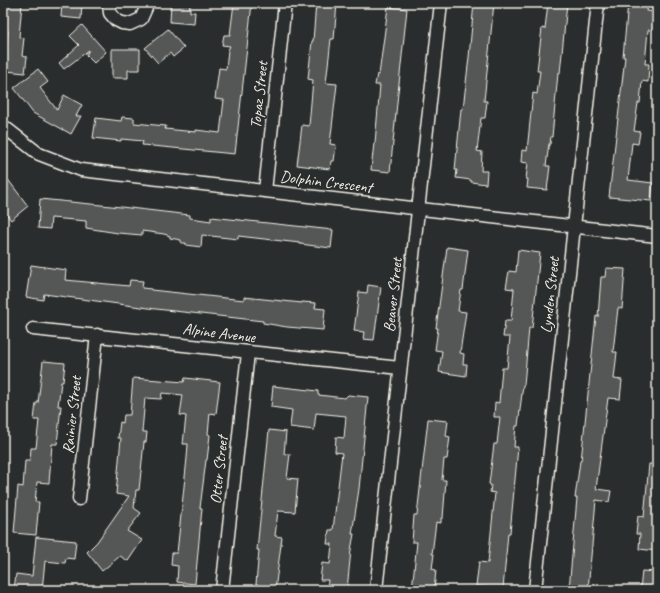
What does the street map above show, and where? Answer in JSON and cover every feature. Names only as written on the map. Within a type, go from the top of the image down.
[{"type":"street","points":[[109,3],[110,13],[116,20],[122,23],[130,24],[141,18],[146,8],[146,3]]},
{"type":"street","name":"Topaz Street","points":[[265,190],[285,3]]},
{"type":"street","name":"Beaver Street","points":[[376,590],[441,3]]},
{"type":"street","name":"Lynden Street","points":[[534,590],[598,3]]},
{"type":"street","name":"Dolphin Crescent","points":[[3,126],[39,154],[81,170],[265,190],[418,210],[657,236]]},
{"type":"street","name":"Alpine Avenue","points":[[33,329],[400,368]]},
{"type":"street","name":"Rainier Street","points":[[79,499],[97,335]]},
{"type":"street","name":"Otter Street","points":[[222,590],[248,353]]},
{"type":"building","points":[[3,3],[22,3],[19,37],[24,38],[22,56],[27,57],[25,73],[6,71],[6,65],[4,65],[8,31],[3,30]]},
{"type":"building","points":[[62,3],[82,3],[81,19],[61,17]]},
{"type":"building","points":[[171,3],[190,3],[190,12],[195,12],[194,24],[170,22]]},
{"type":"building","points":[[234,3],[252,3],[235,154],[142,145],[143,141],[121,139],[121,141],[93,138],[96,118],[121,121],[122,117],[134,118],[134,123],[166,126],[165,129],[196,132],[196,130],[220,133],[224,100],[215,99],[219,68],[226,69],[228,50],[230,46],[222,45],[224,35],[230,35]]},
{"type":"building","points":[[316,3],[337,3],[334,39],[331,39],[326,83],[337,84],[330,144],[336,145],[334,161],[331,161],[330,169],[297,165],[302,125],[309,126],[313,80],[308,79]]},
{"type":"building","points":[[474,3],[494,3],[484,101],[487,101],[485,118],[481,118],[477,151],[482,152],[481,171],[487,171],[486,184],[456,178],[457,170],[455,170]]},
{"type":"building","points":[[548,3],[567,3],[552,137],[551,136],[549,144],[546,166],[550,166],[547,190],[527,188],[528,179],[526,179],[528,163],[521,162],[522,150],[527,151],[533,93],[537,94],[540,71],[537,71],[542,28],[545,29]]},
{"type":"building","points":[[628,3],[648,3],[647,11],[655,12],[653,30],[648,30],[645,64],[649,64],[648,82],[642,81],[640,103],[638,103],[634,131],[640,132],[638,144],[632,143],[628,180],[653,183],[651,201],[609,197],[625,57],[623,57]]},
{"type":"building","points":[[388,7],[407,9],[390,172],[371,170],[380,85],[375,85],[377,74],[379,75]]},
{"type":"building","points":[[82,25],[106,52],[94,63],[86,55],[89,50],[64,69],[59,63],[79,45],[70,36]]},
{"type":"building","points":[[168,29],[184,48],[173,57],[170,53],[158,63],[145,48]]},
{"type":"building","points":[[112,49],[140,49],[140,70],[128,70],[128,78],[112,78]]},
{"type":"building","points":[[38,69],[48,82],[40,88],[57,110],[64,95],[82,105],[76,116],[81,116],[71,134],[33,113],[14,88]]},
{"type":"building","points":[[3,173],[28,206],[11,220],[3,210]]},
{"type":"building","points":[[40,199],[190,215],[190,218],[211,221],[211,217],[333,230],[331,248],[238,236],[238,239],[202,235],[201,247],[186,245],[186,243],[181,243],[181,240],[170,238],[170,236],[164,234],[142,231],[142,235],[118,233],[86,228],[86,221],[51,218],[50,229],[38,228]]},
{"type":"building","points":[[447,247],[468,250],[463,290],[461,290],[458,311],[466,312],[460,353],[464,354],[463,364],[467,364],[466,376],[439,372],[442,351],[435,350],[438,328],[436,328]]},
{"type":"building","points":[[518,250],[540,253],[532,328],[529,328],[524,385],[518,426],[516,426],[514,447],[518,447],[503,589],[476,586],[479,562],[488,563],[495,493],[490,492],[491,485],[489,484],[494,444],[497,444],[500,417],[494,417],[495,402],[499,403],[502,368],[507,368],[510,337],[503,337],[505,321],[511,321],[514,289],[506,288],[509,271],[516,272]]},
{"type":"building","points":[[31,265],[66,270],[65,280],[129,286],[130,280],[143,281],[142,288],[151,290],[244,300],[244,297],[316,303],[315,308],[325,309],[323,330],[287,327],[263,323],[263,321],[44,294],[43,300],[26,297]]},
{"type":"building","points":[[606,268],[625,269],[622,309],[618,308],[613,352],[617,352],[614,379],[622,380],[620,399],[608,398],[596,489],[611,491],[609,502],[596,500],[588,590],[569,590],[577,498],[575,498],[581,461],[596,316],[598,317],[601,277],[605,277]]},
{"type":"building","points":[[368,285],[381,287],[374,340],[363,339],[364,332],[354,331],[359,292],[367,293]]},
{"type":"building","points":[[43,361],[65,363],[58,406],[61,406],[57,444],[52,444],[49,483],[37,482],[35,502],[39,502],[36,535],[14,533],[18,486],[23,487],[25,461],[30,461],[31,448],[36,448],[39,420],[34,420],[36,403],[38,403]]},
{"type":"building","points":[[133,378],[184,382],[185,378],[220,382],[216,414],[210,413],[208,434],[210,435],[200,508],[202,508],[195,584],[177,582],[178,566],[171,565],[172,553],[177,553],[188,444],[183,444],[186,416],[180,415],[183,395],[162,393],[161,399],[145,398],[142,432],[147,432],[146,442],[144,442],[139,490],[136,490],[134,508],[141,513],[127,531],[142,540],[128,561],[120,556],[102,571],[87,552],[97,542],[129,496],[116,494],[121,438],[118,438],[120,422],[123,423],[124,415],[130,415]]},
{"type":"building","points":[[273,386],[318,391],[318,395],[345,398],[348,395],[368,397],[347,590],[327,590],[328,580],[320,580],[322,563],[330,564],[332,544],[327,544],[329,530],[333,530],[342,453],[335,452],[336,437],[344,438],[346,416],[316,413],[314,430],[290,427],[292,410],[271,407]]},
{"type":"building","points":[[428,419],[448,421],[446,436],[450,437],[447,459],[444,459],[442,480],[446,480],[443,518],[441,518],[441,523],[436,522],[432,554],[434,554],[432,569],[436,570],[434,590],[412,590],[417,542],[412,542],[414,515],[417,515]]},
{"type":"building","points":[[269,430],[286,432],[284,454],[290,454],[287,478],[298,479],[295,512],[278,511],[275,536],[282,537],[275,590],[258,590],[259,585],[256,584],[259,550],[257,550]]},
{"type":"building","points":[[649,464],[657,464],[657,551],[639,549],[640,534],[636,534],[638,516],[644,517]]},
{"type":"building","points":[[36,537],[76,541],[74,559],[66,558],[65,563],[45,561],[42,590],[14,590],[16,574],[32,576]]},
{"type":"building","points":[[642,571],[657,572],[657,590],[640,590]]}]
